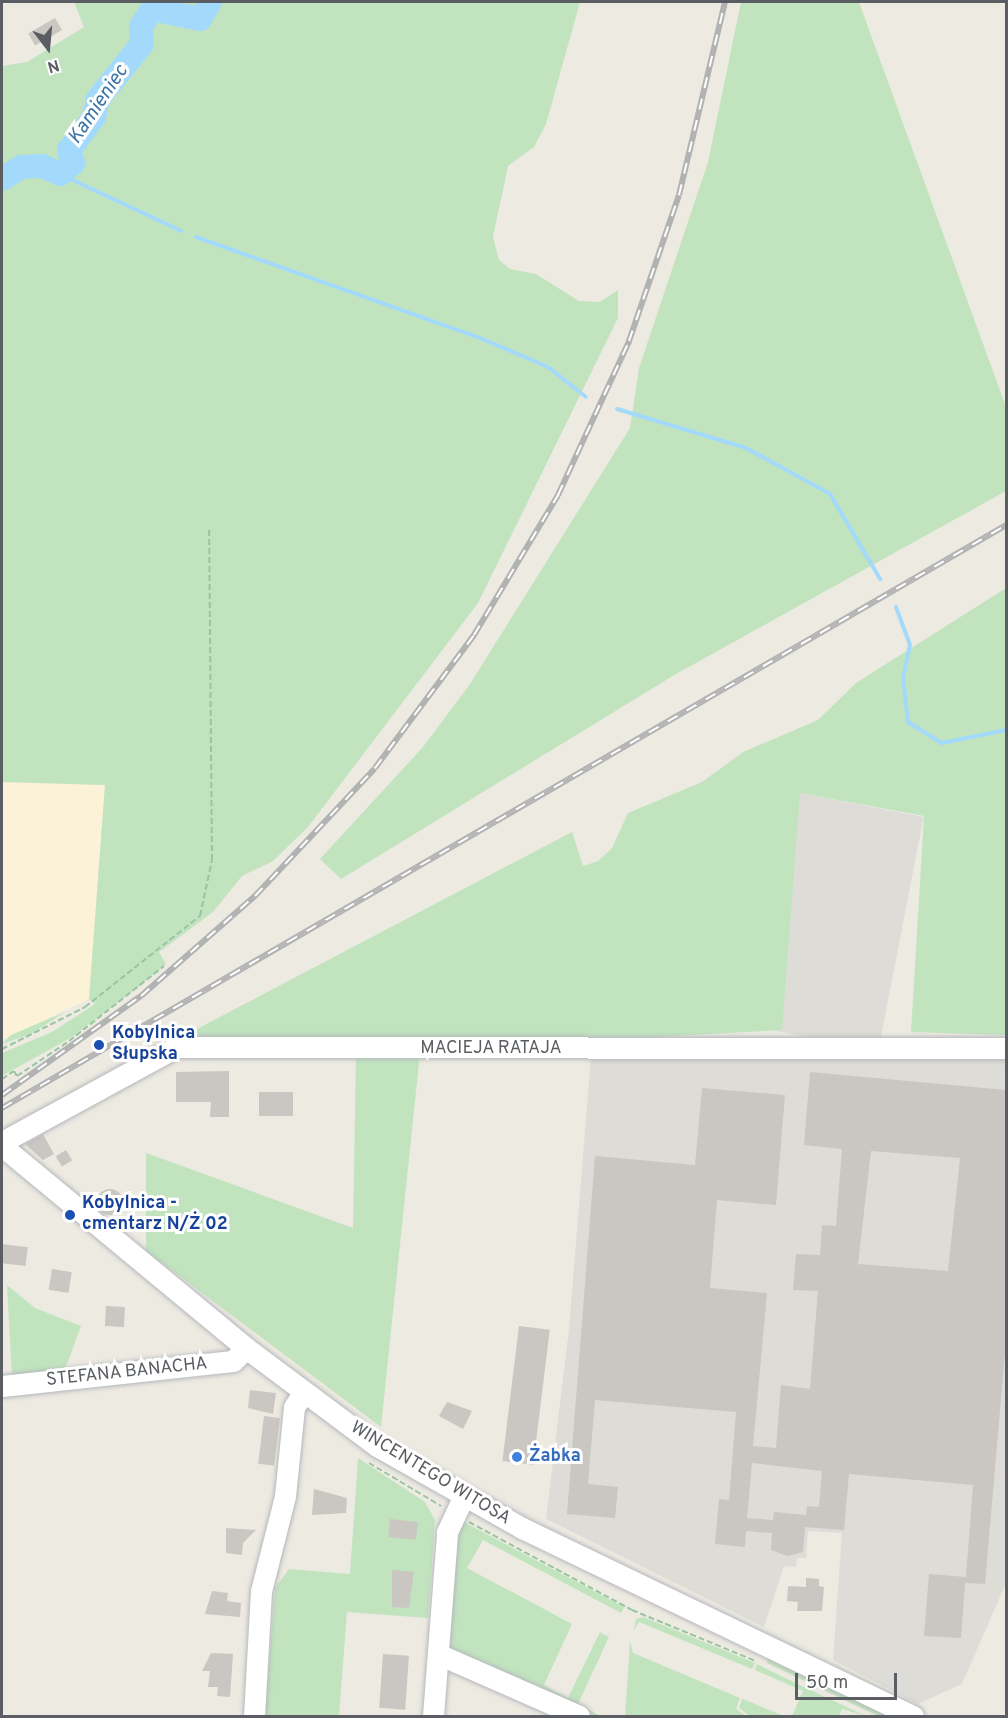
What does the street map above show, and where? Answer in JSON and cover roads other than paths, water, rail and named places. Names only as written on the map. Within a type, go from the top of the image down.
[{"type":"street","name":"MACIEJA RATAJA","points":[[2,1144],[176,1047],[1006,1048]]},
{"type":"street","name":"WINCENTEGO WITOSA","points":[[2,1144],[303,1393],[463,1497],[913,1716]]},
{"type":"street","name":"STEFANA BANACHA","points":[[2,1386],[233,1361],[246,1348]]},
{"type":"street","points":[[254,1716],[261,1591],[285,1496],[294,1407],[303,1393]]},
{"type":"street","points":[[433,1716],[447,1532],[463,1497]]},
{"type":"street","points":[[438,1654],[579,1716]]},
{"type":"waterway","name":"Kamieniec","points":[[2,179],[21,167],[42,166],[60,174],[73,163],[69,150],[94,117],[98,99],[142,44],[141,27],[152,9],[200,19],[210,2]]},
{"type":"waterway","points":[[60,174],[181,231]]},
{"type":"waterway","points":[[196,237],[480,338],[548,367],[586,397]]},
{"type":"waterway","points":[[617,409],[746,448],[830,494],[880,579]]},
{"type":"waterway","points":[[896,607],[910,645],[903,677],[908,722],[942,743],[1006,730]]},
{"type":"railway","points":[[2,1095],[141,996],[255,896],[375,768],[474,635],[558,495],[629,341],[679,195],[725,2]]},
{"type":"railway","points":[[2,1108],[1006,525]]},
{"type":"place","name":"Kobylnica Słupska","points":[[99,1045]]},
{"type":"place","name":"Kobylnica - cmentarz N/Ż 02","points":[[70,1215]]},
{"type":"place","name":"Żabka","points":[[517,1457]]}]
